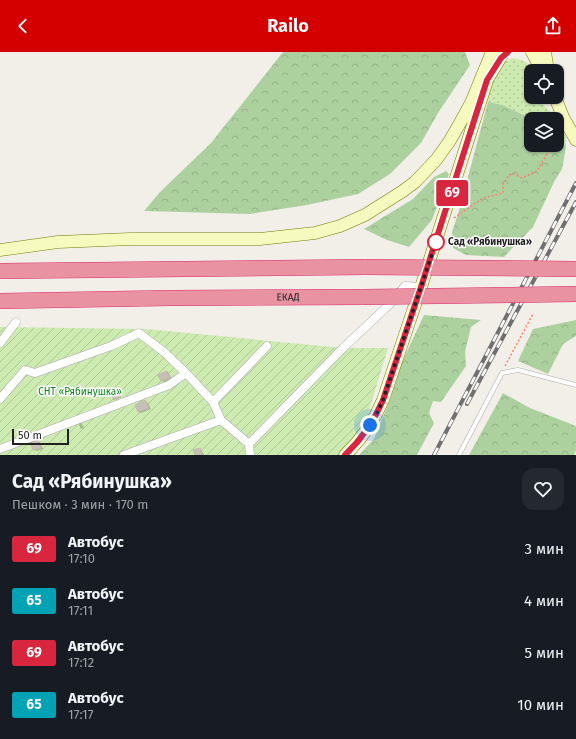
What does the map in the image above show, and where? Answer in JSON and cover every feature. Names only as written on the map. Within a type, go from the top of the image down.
[{"type":"highway","points":[[0,271],[366,267],[576,269]]},
{"type":"highway","name":"ЕКАД","points":[[0,301],[576,294]]},
{"type":"main road","points":[[345,455],[358,442],[375,417],[383,400],[421,287],[487,80],[500,53]]},
{"type":"main road","points":[[0,250],[58,242],[130,239],[260,239],[315,233],[340,226],[365,215],[403,191],[415,182],[436,160],[460,123],[500,53]]},
{"type":"main road","points":[[535,53],[539,64]]},
{"type":"main road","points":[[535,53],[543,64]]},
{"type":"main road","points":[[558,104],[576,140]]},
{"type":"street","points":[[249,444],[343,348],[390,304],[404,286],[421,287]]},
{"type":"street","points":[[0,343],[16,322]]},
{"type":"street","points":[[0,399],[25,370],[35,373],[111,346],[139,334],[164,352],[213,402],[221,420],[249,444],[250,455]]},
{"type":"street","points":[[213,402],[267,346]]},
{"type":"street","points":[[0,449],[169,385],[186,373]]},
{"type":"street","points":[[124,455],[221,420]]},
{"type":"lane","points":[[459,455],[502,373],[518,370],[576,385]]},
{"type":"path","points":[[450,222],[458,214],[483,198],[503,193],[502,184],[509,175],[514,174],[522,178],[537,171],[548,152]]},
{"type":"path","points":[[502,373],[533,314]]},
{"type":"green space","points":[[283,52],[465,52],[470,65],[438,113],[421,143],[390,174],[358,194],[307,205],[250,214],[144,211],[160,192],[211,143]]},
{"type":"green space","points":[[512,58],[519,59],[529,64],[524,64],[524,104],[543,104],[551,112],[524,112],[524,115],[503,105],[488,102],[493,76],[499,66]]},
{"type":"green space","points":[[488,102],[503,105],[524,115],[524,152],[564,152],[564,146],[566,147],[562,169],[554,182],[533,227],[504,257],[466,255],[453,248],[452,232]]},
{"type":"green space","points":[[564,134],[565,135],[566,147],[564,146]]},
{"type":"green space","points":[[446,171],[449,174],[432,220],[409,247],[387,240],[364,229],[413,199],[434,177]]},
{"type":"green space","points":[[424,315],[481,320],[471,327],[465,352],[466,366],[441,402],[433,401],[429,413],[434,423],[417,455],[359,455],[374,439],[390,400],[402,362]]},
{"type":"green space","points":[[576,320],[576,336],[563,344],[548,374],[518,361],[533,329]]},
{"type":"green space","name":"СНТ «Рябинушка»","points":[[0,327],[146,329],[343,348],[388,348],[363,430],[338,455],[0,455]]},
{"type":"green space","points":[[503,393],[530,408],[576,426],[576,450],[574,455],[469,455]]},
{"type":"building","points":[[167,371],[170,378],[161,381],[158,375]]},
{"type":"building","points":[[117,390],[121,397],[114,400],[111,393]]},
{"type":"building","points":[[145,400],[149,408],[138,412],[135,405]]},
{"type":"building","points":[[38,440],[41,448],[33,450],[30,442]]},
{"type":"building","points":[[200,448],[202,455],[195,455],[193,450]]},
{"type":"railway","points":[[434,455],[576,183]]},
{"type":"railway","points":[[467,404],[576,202]]},
{"type":"bus line","name":"69","points":[[345,455],[365,433],[383,400],[421,287],[487,80],[501,58],[508,52]]},
{"type":"place","name":"Сад «Рябинушка»","points":[[436,242]]},
{"type":"route","points":[[370,425],[383,400],[436,242]]}]
